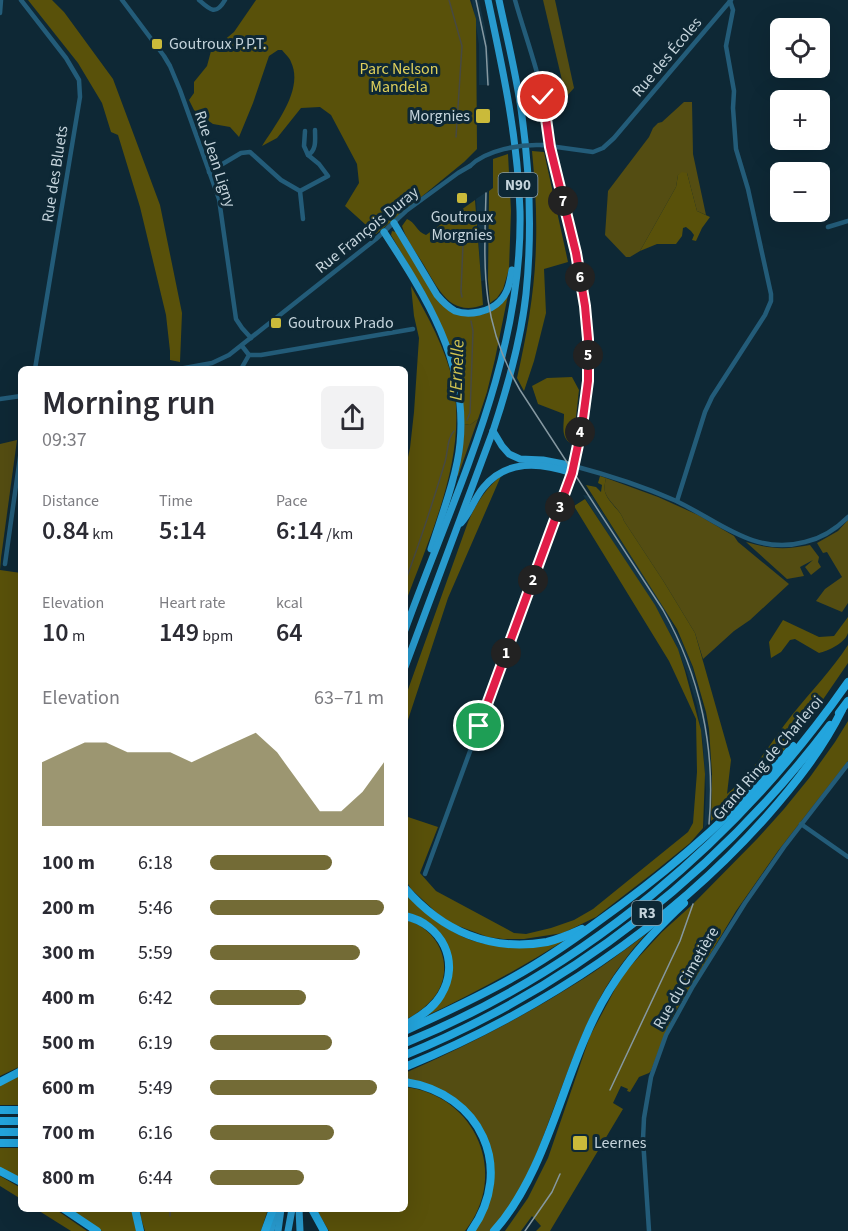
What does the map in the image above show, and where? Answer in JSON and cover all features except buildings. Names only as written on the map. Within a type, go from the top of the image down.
[{"type":"highway","name":"N90","points":[[408,622],[494,388],[507,335],[514,292],[520,212],[518,170],[512,117],[488,0]]},
{"type":"highway","name":"N90","points":[[408,659],[506,392],[519,338],[526,294],[530,212],[528,169],[522,115],[499,0]]},
{"type":"highway","points":[[394,223],[437,295],[445,304],[464,313],[481,312],[501,300],[508,288],[518,254]]},
{"type":"highway","points":[[384,232],[425,297],[443,336],[457,379],[460,400],[460,444],[457,463],[430,550],[429,566]]},
{"type":"highway","points":[[493,431],[509,454],[520,459],[543,460],[573,470]]},
{"type":"highway","points":[[457,527],[466,517],[483,488],[503,472],[528,464],[573,470]]},
{"type":"highway","name":"Grand Ring de Charleroi","points":[[408,1042],[463,1017],[518,988],[562,961],[630,912],[687,866],[754,801],[809,735],[848,682]]},
{"type":"highway","name":"Grand Ring de Charleroi","points":[[408,1054],[467,1027],[524,997],[578,963],[655,907],[695,873],[761,808],[790,776],[848,701]]},
{"type":"highway","points":[[408,1066],[482,1033],[573,980],[640,933],[705,880],[747,839],[799,778],[829,735],[842,710]]},
{"type":"highway","points":[[408,1030],[468,1002],[570,942],[646,886],[700,841],[750,795],[796,743],[809,735]]},
{"type":"highway","points":[[494,1231],[515,1203],[536,1164],[585,1037],[612,984],[650,936],[696,892],[705,880]]},
{"type":"highway","points":[[408,892],[417,902],[442,922],[460,932],[494,942],[513,944],[548,941],[594,924]]},
{"type":"highway","points":[[408,917],[427,925],[438,935],[448,956],[449,968],[447,982],[440,996],[430,1008],[408,1023]]},
{"type":"highway","points":[[0,1082],[18,1073]]},
{"type":"highway","points":[[408,1083],[431,1089],[450,1098],[480,1131],[491,1167],[490,1188],[485,1207],[471,1231]]},
{"type":"highway","points":[[0,1110],[18,1110]]},
{"type":"highway","points":[[0,1121],[18,1121]]},
{"type":"highway","points":[[0,1132],[18,1132]]},
{"type":"highway","points":[[0,1143],[18,1143]]},
{"type":"highway","points":[[0,1171],[18,1180]]},
{"type":"highway","points":[[68,1212],[97,1231]]},
{"type":"highway","points":[[136,1212],[140,1231]]},
{"type":"highway","points":[[265,1231],[273,1212]]},
{"type":"highway","points":[[271,1231],[274,1212]]},
{"type":"highway","points":[[278,1231],[281,1212]]},
{"type":"highway","points":[[288,1231],[291,1212]]},
{"type":"highway","points":[[298,1212],[300,1231]]},
{"type":"highway","points":[[314,1212],[324,1231]]},
{"type":"street","points":[[0,13],[1,0]]},
{"type":"street","name":"Rue des Bluets","points":[[21,0],[66,58],[79,80],[80,97],[35,366]]},
{"type":"street","name":"Rue Jean Ligny","points":[[122,0],[170,66],[219,199],[236,319],[251,338]]},
{"type":"street","points":[[199,0],[210,10],[214,10],[219,8],[225,0]]},
{"type":"street","points":[[425,874],[573,470],[588,381],[585,306],[576,253],[550,147],[543,97],[515,0]]},
{"type":"street","points":[[677,501],[705,412],[712,397],[765,315],[771,301],[748,189],[736,149],[734,91],[726,46],[733,10],[730,0]]},
{"type":"street","name":"Rue des Écoles","points":[[565,148],[593,152],[603,148],[614,138],[730,0]]},
{"type":"street","points":[[308,155],[312,153],[315,146],[315,130]]},
{"type":"street","points":[[300,191],[328,176],[308,155],[304,146],[305,131]]},
{"type":"street","name":"Rue François Duray","points":[[196,366],[221,360],[242,346],[384,232],[406,211],[474,162],[517,146],[542,145],[565,148]]},
{"type":"street","points":[[208,172],[241,153],[250,152],[281,180],[300,191]]},
{"type":"street","points":[[300,191],[303,219]]},
{"type":"street","points":[[828,227],[848,221]]},
{"type":"street","points":[[249,355],[261,355],[413,329]]},
{"type":"street","points":[[242,346],[249,355]]},
{"type":"street","points":[[243,366],[249,355]]},
{"type":"street","points":[[0,399],[18,396]]},
{"type":"street","points":[[573,470],[615,477],[677,501],[741,537],[767,545],[797,545],[821,537],[838,527],[848,517]]},
{"type":"street","points":[[5,564],[18,471]]},
{"type":"street","name":"Rue du Cimetière","points":[[649,1231],[643,1139],[644,1118],[647,1095],[660,1050],[675,1018],[745,903],[801,824],[848,764]]},
{"type":"street","points":[[801,824],[848,857]]},
{"type":"shaded area","points":[[472,0],[479,0],[485,28],[490,85],[479,85],[479,45]]},
{"type":"shaded area","points":[[543,0],[555,0],[574,88],[566,97]]},
{"type":"shaded area","points":[[684,102],[692,102],[693,154],[706,215],[697,211],[687,173],[678,175],[676,187],[640,251],[626,257],[605,235],[608,191],[649,137],[653,128]]},
{"type":"shaded area","points":[[488,191],[487,280],[481,281],[476,199]]},
{"type":"shaded area","points":[[478,419],[458,476],[456,475],[464,424],[470,425]]},
{"type":"shaded area","points":[[17,440],[1,558],[0,558],[0,444]]},
{"type":"shaded area","points":[[606,478],[698,515],[734,536],[738,542],[789,584],[703,659],[695,633],[607,496]]},
{"type":"shaded area","points":[[583,495],[592,496],[665,609],[692,666],[705,714],[711,760],[711,820],[704,828],[706,791],[703,744],[697,706],[687,673],[676,645],[659,613]]},
{"type":"shaded area","points":[[848,520],[848,603],[842,612],[816,601],[825,589],[842,577],[827,552],[823,553],[817,543],[838,531]]},
{"type":"shaded area","points":[[746,542],[778,548],[810,545],[819,557],[818,562],[821,567],[811,575],[805,567],[813,560],[800,567],[804,576],[787,579]]},
{"type":"shaded area","points":[[646,934],[616,972],[587,1024],[520,1190],[490,1231],[475,1231],[487,1208],[493,1165],[478,1124],[464,1105],[448,1093],[430,1085],[408,1080],[408,1072],[534,1009],[593,972]]},
{"type":"green space","points":[[28,0],[52,0],[64,12],[113,79],[160,205],[182,313],[180,362],[170,360],[166,315],[140,207],[118,135],[111,132],[102,103],[78,63]]},
{"type":"green space","name":"Parc Nelson Mandela","points":[[256,0],[470,0],[476,19],[477,149],[376,234],[345,206],[359,183],[357,164],[331,115],[320,107],[301,108],[277,138],[262,146],[287,106],[294,83],[291,62],[282,50],[269,56],[239,137],[230,127],[213,124],[194,110],[189,100],[194,93],[194,82],[207,66],[211,51],[234,32]]},
{"type":"green space","points":[[532,151],[544,152],[568,262],[544,269],[546,313],[524,391],[517,378],[534,278],[536,209]]},
{"type":"green space","points":[[508,154],[511,211],[509,269],[503,289],[490,303],[489,191],[493,188],[493,159]]},
{"type":"green space","points":[[682,172],[687,173],[697,211],[710,217],[696,241],[692,240],[694,235],[686,227],[683,228],[682,236],[676,244],[657,244],[640,251],[676,187],[678,175]]},
{"type":"green space","points":[[475,200],[483,305],[471,308],[453,303],[439,290],[402,226],[407,219],[426,235]]},
{"type":"green space","points":[[392,231],[396,232],[437,299],[474,316],[492,311],[508,295],[487,392],[478,419],[470,425],[464,424],[462,398],[450,348],[429,302],[391,235]]},
{"type":"green space","points":[[411,286],[441,344],[453,382],[456,410],[455,439],[444,495],[408,596],[408,457],[414,412],[419,338]]},
{"type":"green space","points":[[572,377],[579,390],[573,444],[564,435],[564,414],[538,404],[532,386],[547,378]]},
{"type":"green space","points":[[501,476],[448,598],[408,720],[408,690],[468,522],[490,486]]},
{"type":"green space","points":[[600,476],[606,478],[605,492],[609,500],[695,633],[731,760],[727,794],[754,767],[848,645],[848,663],[811,717],[753,785],[711,821],[712,774],[709,729],[693,667],[677,629],[586,485],[596,487],[601,492],[602,485],[598,483]]},
{"type":"green space","points":[[585,499],[655,605],[678,649],[701,730],[705,774],[703,828],[690,843],[596,917],[563,933],[524,939],[488,937],[453,924],[438,914],[411,889],[408,884],[408,817],[438,827],[420,873],[436,891],[514,933],[526,934],[574,920],[593,909],[688,832],[693,823],[697,772],[696,719],[669,661],[574,506]]},
{"type":"green space","points":[[0,570],[18,573],[18,1067],[0,1076]]},
{"type":"green space","points":[[848,617],[846,637],[831,648],[819,653],[795,639],[790,640],[781,652],[771,658],[769,642],[783,620],[819,637],[834,636]]},
{"type":"green space","points":[[848,721],[848,761],[778,851],[736,911],[673,1016],[651,1071],[639,1077],[630,1092],[621,1086],[613,1103],[623,1109],[550,1231],[536,1231],[541,1226],[532,1216],[521,1231],[505,1231],[528,1198],[548,1158],[590,1036],[623,974],[784,809],[810,777]]},
{"type":"green space","points":[[408,896],[434,919],[470,940],[504,945],[565,940],[496,981],[424,1017],[451,977],[440,935],[435,928],[418,916],[408,913]]},
{"type":"green space","points":[[408,921],[426,930],[434,939],[440,948],[444,970],[437,993],[408,1018]]},
{"type":"green space","points":[[18,1076],[18,1105],[0,1105],[0,1085]]},
{"type":"green space","points":[[408,1088],[430,1093],[451,1105],[467,1121],[478,1141],[485,1163],[485,1186],[478,1209],[465,1231],[329,1231],[318,1212],[408,1212]]},
{"type":"green space","points":[[0,1148],[18,1148],[18,1177],[0,1168]]},
{"type":"green space","points":[[0,1176],[18,1186],[18,1197],[0,1186]]},
{"type":"green space","points":[[41,1212],[59,1212],[87,1231],[71,1231]]},
{"type":"green space","points":[[74,1212],[133,1212],[137,1231],[102,1231]]},
{"type":"green space","points":[[140,1212],[267,1212],[261,1231],[145,1231]]},
{"type":"waterway","name":"L'Ernelle","points":[[449,0],[462,46],[456,137]]},
{"type":"waterway","name":"L'Ernelle","points":[[462,297],[463,244]]},
{"type":"waterway","name":"L'Ernelle","points":[[467,420],[470,413],[473,331],[471,321]]},
{"type":"waterway","name":"L'Ernelle","points":[[408,574],[436,492],[450,437],[454,431]]},
{"type":"tram line","points":[[476,0],[486,47],[488,85]]},
{"type":"tram line","points":[[486,193],[485,271],[491,317],[498,341],[520,390],[663,610],[687,660],[696,686],[707,740],[711,796],[709,824]]},
{"type":"tram line","points":[[610,1090],[680,941],[693,904]]},
{"type":"tram line","points":[[525,1231],[552,1192],[560,1174]]},
{"type":"place","name":"Goutroux P.P.T.","points":[[157,44]]},
{"type":"place","name":"Morgnies","points":[[483,116]]},
{"type":"place","name":"Goutroux Morgnies","points":[[462,198]]},
{"type":"place","name":"Goutroux Prado","points":[[276,323]]},
{"type":"place","name":"Leernes","points":[[580,1143]]},
{"type":"route","points":[[479,726],[572,473],[588,381],[585,306],[576,253],[550,147],[543,97]]}]
